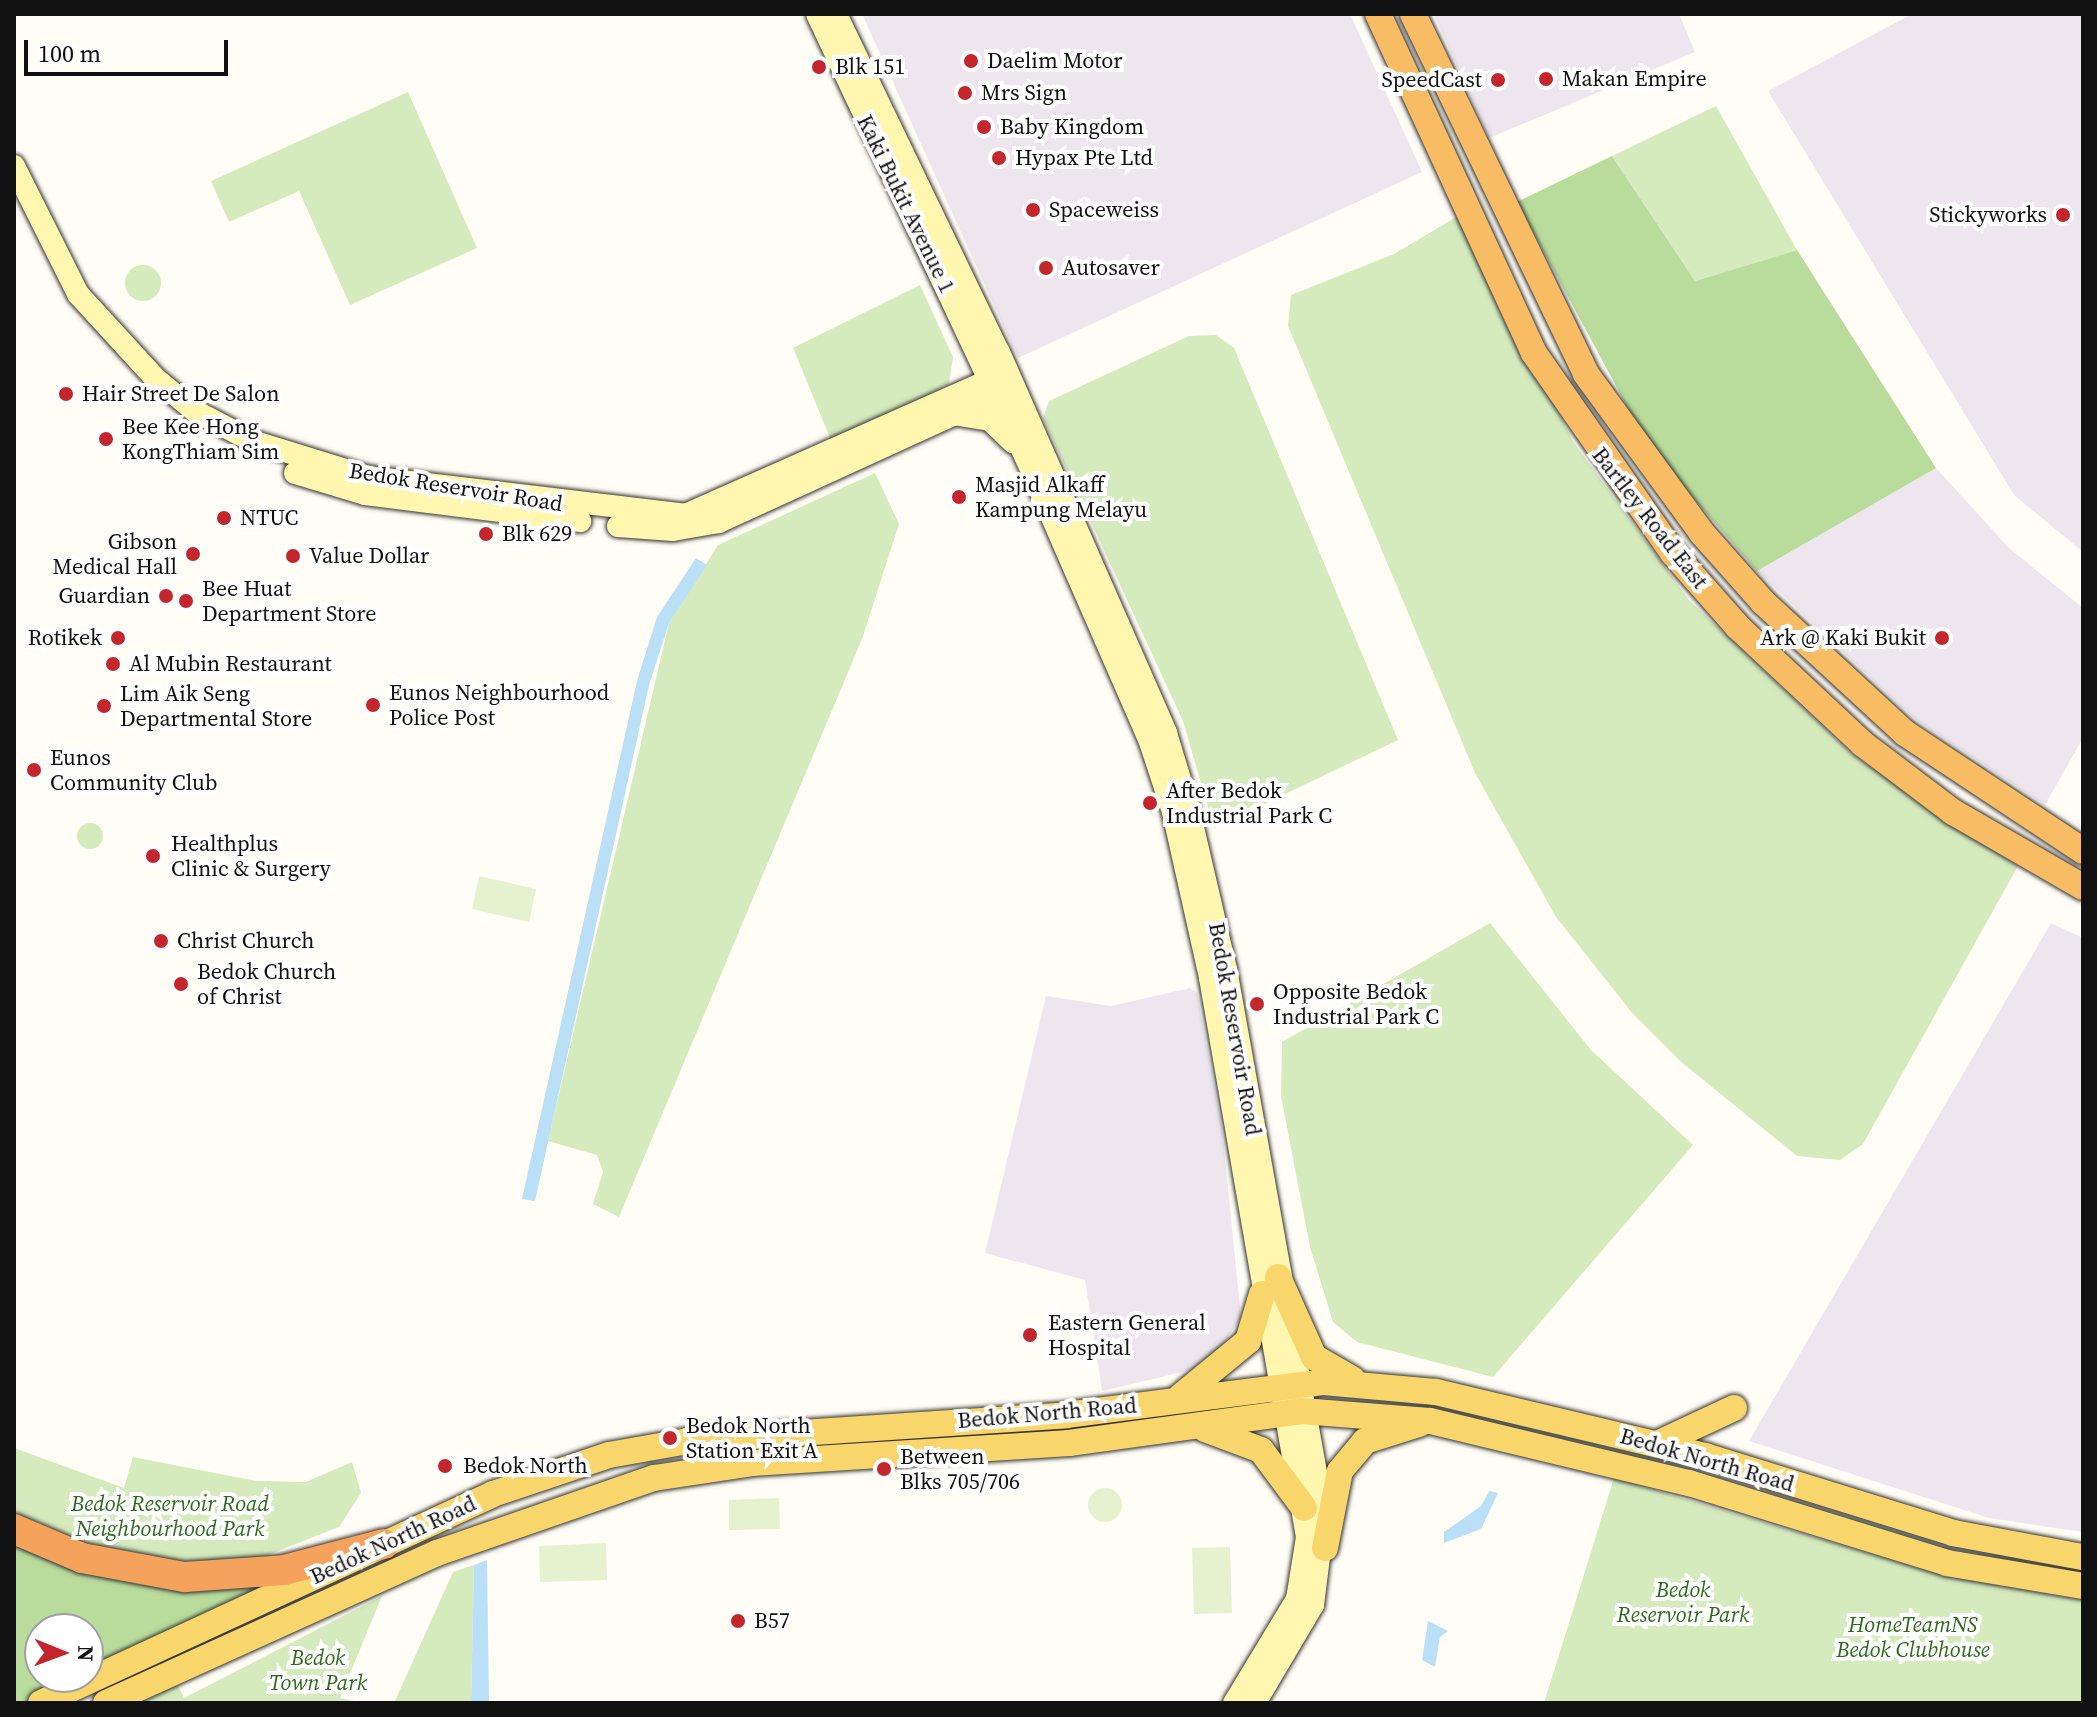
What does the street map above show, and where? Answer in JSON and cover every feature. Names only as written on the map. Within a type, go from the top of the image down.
[{"type":"highway","name":"Bartley Road East","points":[[1378,14],[1534,353],[1673,553],[1738,627],[1863,744],[1953,812],[2083,887]]},
{"type":"highway","name":"Bartley Road East","points":[[1413,14],[1586,374],[1702,533],[1763,602],[1905,733],[2083,851]]},
{"type":"highway","points":[[14,1529],[96,1562],[185,1577],[284,1570],[384,1544]]},
{"type":"main road","name":"Kaki Bukit Avenue 1","points":[[817,14],[1002,383]]},
{"type":"main road","name":"Kaki Bukit Avenue 1","points":[[836,14],[1002,383]]},
{"type":"main road","name":"Bedok Reservoir Road","points":[[14,166],[78,294],[156,379],[195,411],[252,441],[368,477],[685,515],[1002,383]]},
{"type":"main road","name":"Bedok Reservoir Road","points":[[14,200],[67,300],[102,348],[147,390],[247,455],[365,494],[652,530],[696,528],[950,414],[1002,383]]},
{"type":"main road","name":"Bedok Reservoir Road","points":[[1002,383],[1026,458],[1142,721],[1173,812],[1210,978],[1287,1385],[1325,1548],[1313,1605],[1255,1703]]},
{"type":"main road","name":"Bedok Reservoir Road","points":[[1002,383],[1178,769],[1226,969],[1270,1286]]},
{"type":"main road","points":[[950,414],[990,420],[1026,458]]},
{"type":"main road","points":[[1270,1286],[1314,1357],[1363,1383]]},
{"type":"main road","points":[[1174,1400],[1248,1341],[1270,1286]]},
{"type":"main road","name":"Bedok North Road","points":[[42,1702],[519,1483],[647,1447],[1066,1415],[1287,1385],[1363,1383],[1436,1392],[1657,1444],[1953,1533],[2083,1557]]},
{"type":"main road","points":[[1657,1444],[1734,1408]]},
{"type":"main road","name":"Bedok Reservoir Road","points":[[1234,1703],[1297,1599],[1307,1559],[1293,1412]]},
{"type":"main road","name":"Bedok North Road","points":[[106,1703],[437,1553],[654,1478],[752,1463],[1069,1443],[1293,1412],[1430,1421],[1689,1483],[1947,1563],[2083,1586]]},
{"type":"main road","points":[[1325,1548],[1330,1493],[1350,1458],[1365,1441],[1430,1421]]},
{"type":"main road","points":[[1190,1426],[1230,1434],[1261,1450],[1304,1508]]},
{"type":"shaded area","points":[[862,14],[1350,14],[1422,172],[1018,358]]},
{"type":"shaded area","points":[[1434,14],[1679,14],[1695,52],[1489,138]]},
{"type":"shaded area","points":[[1912,14],[2083,14],[2083,552],[2014,495],[1768,91]]},
{"type":"shaded area","points":[[1936,468],[2009,548],[2083,608],[2083,738],[2045,805],[1916,720],[1757,571]]},
{"type":"shaded area","points":[[2051,923],[2083,938],[2083,1532],[1989,1518],[1749,1441]]},
{"type":"shaded area","points":[[1190,988],[1197,993],[1222,1128],[1241,1318],[1208,1366],[1102,1391],[1085,1280],[985,1253],[1046,996],[1111,1006]]},
{"type":"green space","points":[[408,92],[477,248],[350,305],[299,191],[229,222],[211,181]]},
{"type":"green space","points":[[1716,106],[1797,250],[1695,281],[1612,156]]},
{"type":"green space","points":[[1612,156],[1695,281],[1797,250],[1936,468],[1757,571],[1649,447],[1517,202]]},
{"type":"green space","points":[[1458,216],[1574,443],[1689,600],[1853,755],[2018,866],[1863,1144],[1840,1160],[1797,1156],[1680,1061],[1633,1014],[1556,917],[1475,773],[1288,326],[1291,295],[1394,254]]},
{"type":"green space","points":[[143,265],[155,271],[161,283],[155,295],[143,301],[131,295],[125,283],[131,271]]},
{"type":"green space","points":[[920,285],[953,357],[949,384],[833,445],[793,348]]},
{"type":"green space","points":[[1216,335],[1234,348],[1398,740],[1214,828],[1183,721],[1043,418],[1049,401],[1189,336]]},
{"type":"green space","points":[[875,473],[899,524],[862,639],[619,1217],[593,1204],[603,1172],[597,1155],[548,1141],[669,623],[718,545]]},
{"type":"green space","points":[[90,823],[99,827],[103,836],[99,845],[90,849],[81,845],[77,836],[81,827]]},
{"type":"green space","points":[[479,876],[536,889],[529,922],[472,909]]},
{"type":"green space","points":[[1490,923],[1591,1050],[1693,1145],[1493,1377],[1357,1342],[1333,1322],[1310,1247],[1281,1096],[1282,1042]]},
{"type":"green space","name":"Bedok Reservoir Road Neighbourhood Park","points":[[14,1448],[124,1488],[133,1457],[256,1481],[306,1482],[352,1462],[361,1493],[339,1527],[265,1556],[193,1571],[99,1557],[14,1518]]},
{"type":"green space","name":"Bedok Reservoir Park","points":[[1614,1478],[1945,1576],[2083,1600],[2083,1703],[1544,1703]]},
{"type":"green space","points":[[1105,1488],[1117,1493],[1122,1505],[1117,1517],[1105,1522],[1093,1517],[1088,1505],[1093,1493]]},
{"type":"green space","points":[[779,1498],[780,1529],[729,1530],[729,1500]]},
{"type":"green space","points":[[14,1529],[292,1586],[104,1674],[104,1613],[24,1613],[24,1693],[62,1693],[41,1703],[14,1703]]},
{"type":"green space","points":[[606,1543],[607,1580],[540,1582],[539,1546]]},
{"type":"green space","points":[[1230,1547],[1232,1613],[1194,1614],[1192,1548]]},
{"type":"green space","name":"Bedok Town Park","points":[[474,1565],[471,1703],[394,1703],[453,1572]]},
{"type":"green space","name":"Bedok Town Park","points":[[382,1596],[340,1698],[363,1703],[112,1703],[173,1675],[184,1698]]},
{"type":"water","points":[[696,558],[707,565],[669,623],[649,685],[535,1201],[522,1199],[637,681],[657,617]]},
{"type":"water","points":[[1489,1491],[1498,1493],[1481,1529],[1444,1543],[1444,1532],[1481,1506]]},
{"type":"water","points":[[487,1560],[489,1703],[471,1703],[474,1565]]},
{"type":"water","points":[[1428,1621],[1448,1631],[1440,1637],[1435,1667],[1422,1660]]},
{"type":"place","name":"Daelim Motor","points":[[971,61]]},
{"type":"place","name":"Blk 151","points":[[819,67]]},
{"type":"place","name":"Makan Empire","points":[[1546,79]]},
{"type":"place","name":"SpeedCast","points":[[1498,80]]},
{"type":"place","name":"Mrs Sign","points":[[965,93]]},
{"type":"place","name":"Baby Kingdom","points":[[984,127]]},
{"type":"place","name":"Hypax Pte Ltd","points":[[999,158]]},
{"type":"place","name":"Spaceweiss","points":[[1033,210]]},
{"type":"place","name":"Stickyworks","points":[[2063,215]]},
{"type":"place","name":"Autosaver","points":[[1046,268]]},
{"type":"place","name":"Hair Street De Salon","points":[[66,394]]},
{"type":"place","name":"Bee Kee Hong KongThiam Sim","points":[[106,439]]},
{"type":"place","name":"Masjid Alkaff Kampung Melayu","points":[[959,497]]},
{"type":"place","name":"NTUC","points":[[224,518]]},
{"type":"place","name":"Blk 629","points":[[486,534]]},
{"type":"place","name":"Gibson Medical Hall","points":[[193,554]]},
{"type":"place","name":"Value Dollar","points":[[293,556]]},
{"type":"place","name":"Guardian","points":[[166,596]]},
{"type":"place","name":"Bee Huat Department Store","points":[[186,601]]},
{"type":"place","name":"Rotikek","points":[[118,638]]},
{"type":"place","name":"Ark @ Kaki Bukit","points":[[1942,638]]},
{"type":"place","name":"Al Mubin Restaurant","points":[[113,664]]},
{"type":"place","name":"Eunos Neighbourhood Police Post","points":[[373,705]]},
{"type":"place","name":"Lim Aik Seng Departmental Store","points":[[104,706]]},
{"type":"place","name":"Eunos Community Club","points":[[34,770]]},
{"type":"place","name":"After Bedok Industrial Park C","points":[[1150,803]]},
{"type":"place","name":"Healthplus Clinic & Surgery","points":[[153,856]]},
{"type":"place","name":"Christ Church","points":[[161,941]]},
{"type":"place","name":"Bedok Church of Christ","points":[[181,984]]},
{"type":"place","name":"Opposite Bedok Industrial Park C","points":[[1257,1004]]},
{"type":"place","name":"Eastern General Hospital","points":[[1030,1335]]},
{"type":"place","name":"Bedok North Station Exit A","points":[[670,1438]]},
{"type":"place","name":"Bedok North","points":[[445,1466]]},
{"type":"place","name":"Between Blks 705/706","points":[[884,1469]]},
{"type":"place","name":"B57","points":[[738,1621]]},
{"type":"park label","name":"HomeTeamNS Bedok Clubhouse","points":[[1913,1636]]}]
